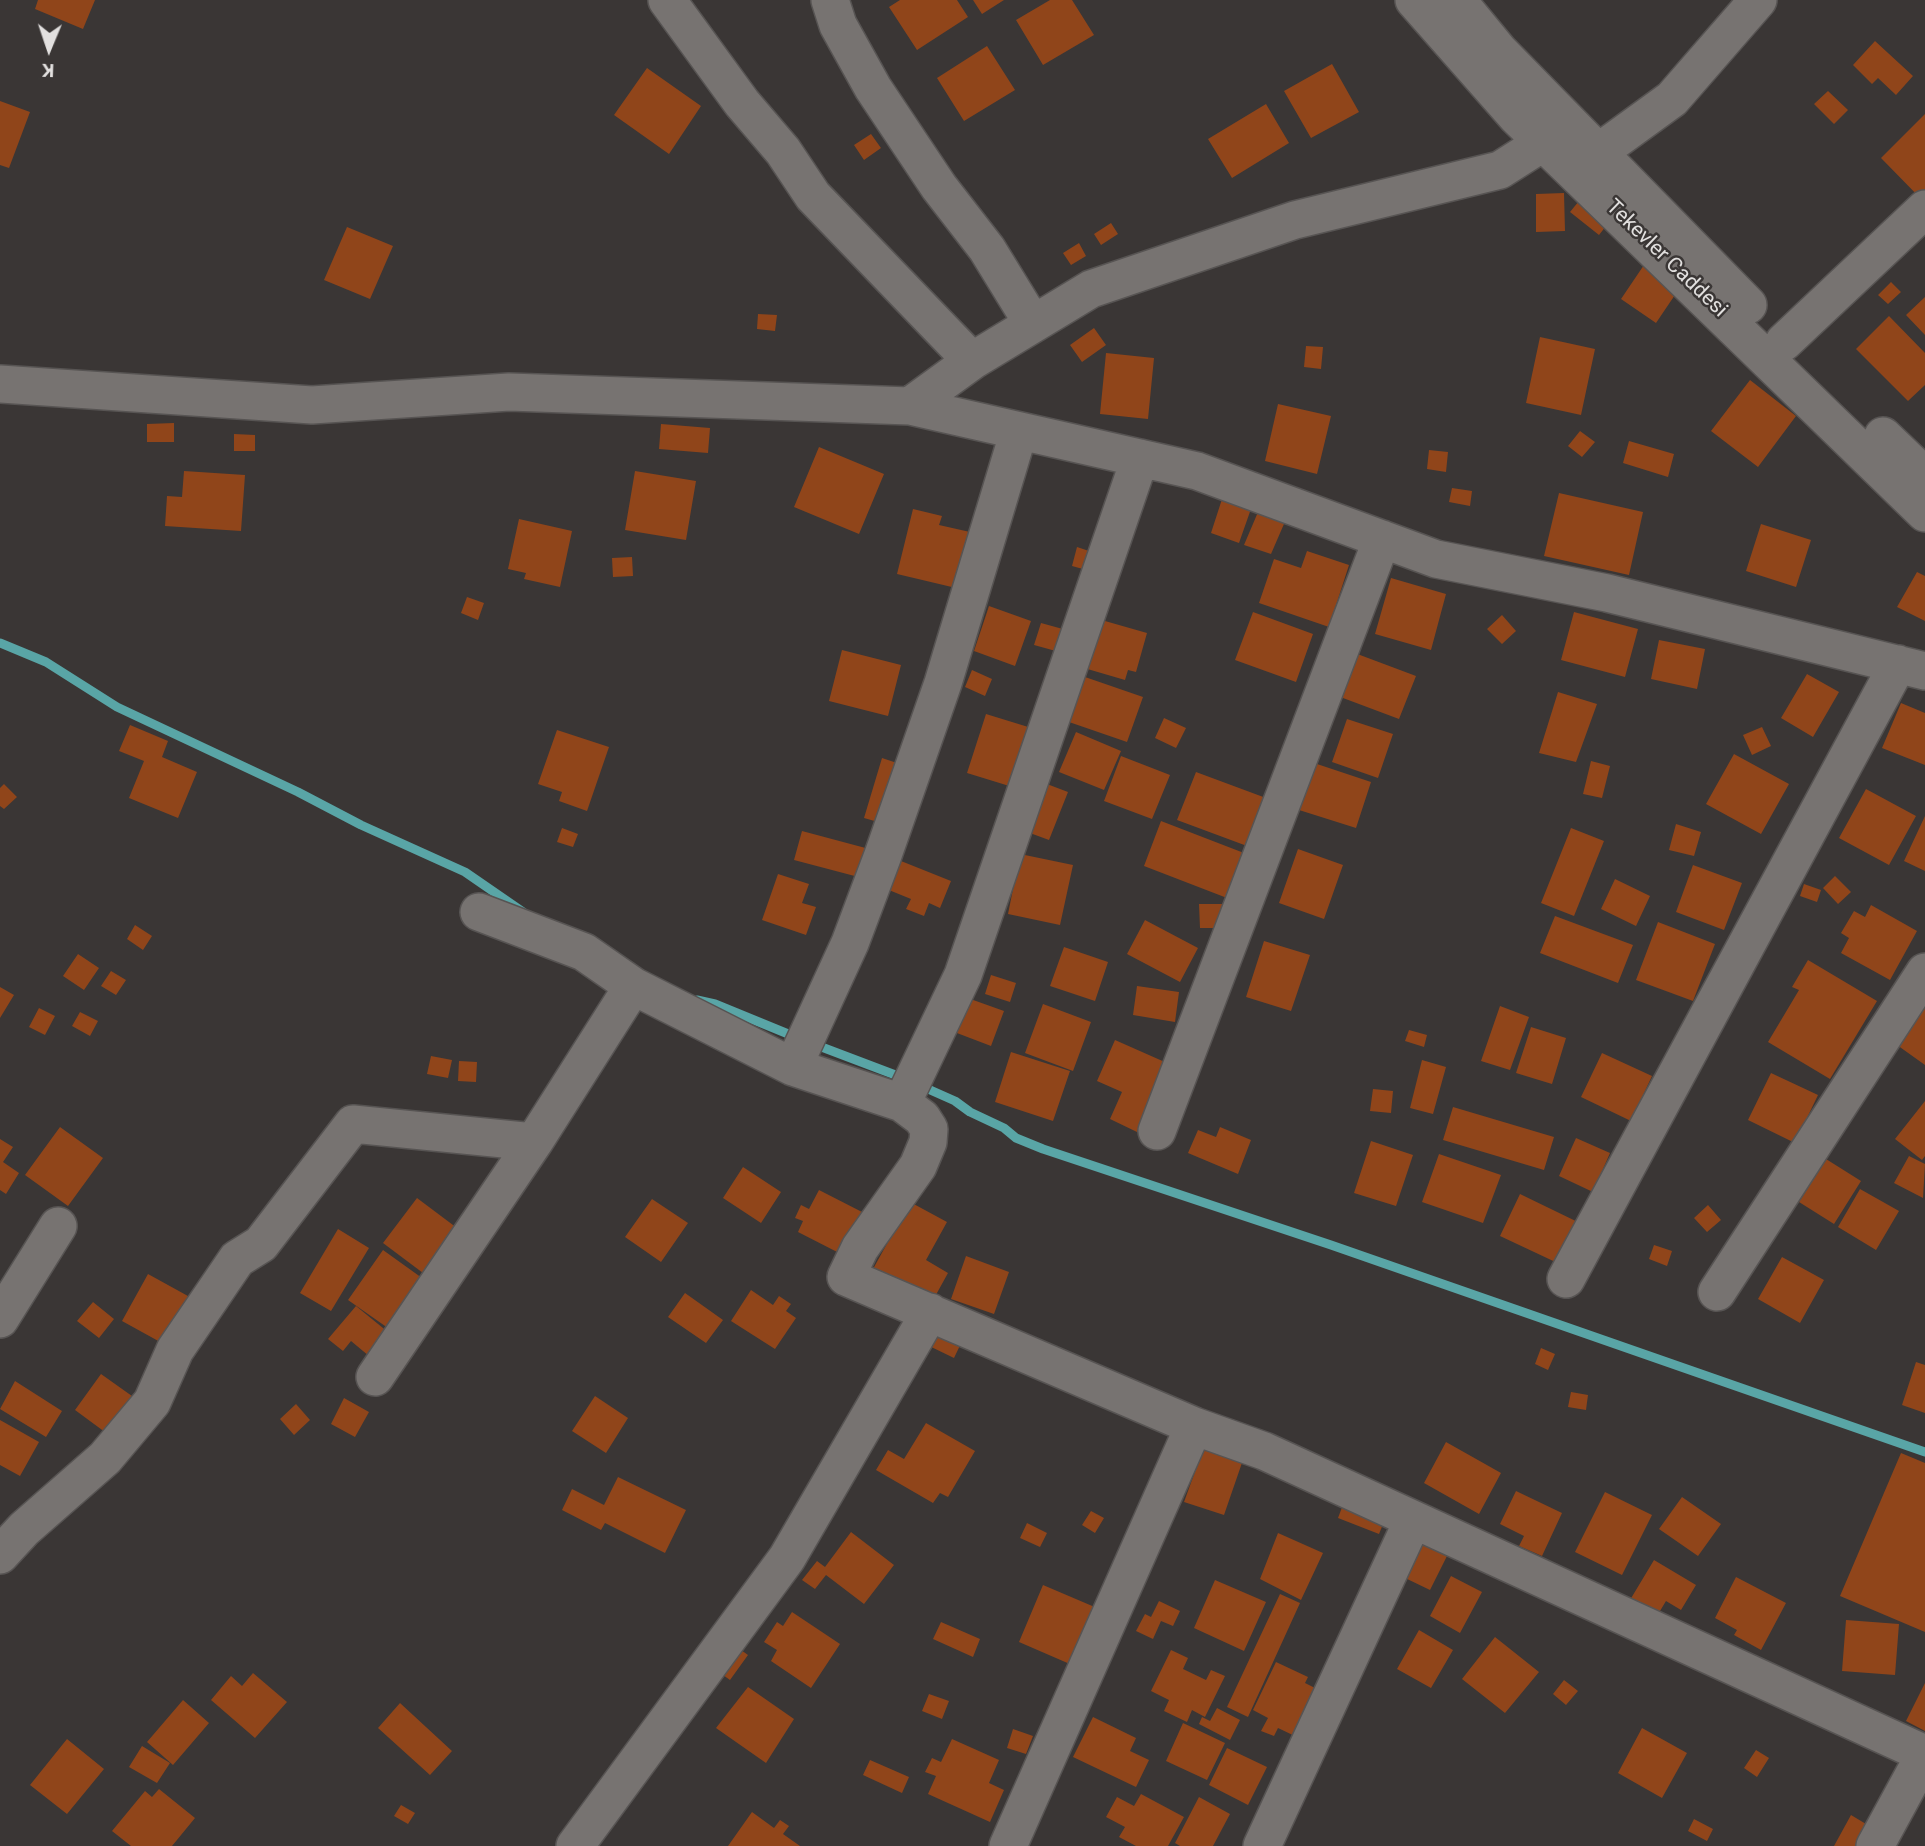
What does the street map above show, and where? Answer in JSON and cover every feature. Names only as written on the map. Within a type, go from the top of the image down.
[{"type":"street","points":[[667,0],[742,103],[783,151],[813,196],[972,361]]},
{"type":"street","points":[[830,0],[838,25],[873,88],[939,187],[988,249],[1033,324]]},
{"type":"street","name":"Tekevler Caddesi","points":[[1414,0],[1498,97],[1925,513]]},
{"type":"street","points":[[1457,0],[1499,51],[1784,342],[1925,476]]},
{"type":"street","points":[[910,406],[972,361],[1091,289],[1295,220],[1500,170],[1544,142],[1599,152],[1672,99],[1758,0]]},
{"type":"street","points":[[1784,342],[1925,209]]},
{"type":"street","points":[[0,384],[312,405],[509,392],[910,406],[1197,471],[1436,559],[1607,593],[1911,667],[1566,1279]]},
{"type":"street","points":[[793,1067],[850,943],[904,795],[943,683],[1019,431]]},
{"type":"street","points":[[902,1103],[963,975],[1140,458]]},
{"type":"street","points":[[1157,1131],[1382,539]]},
{"type":"street","points":[[479,912],[584,952],[633,986],[793,1067],[902,1103],[922,1118],[929,1129],[928,1142],[918,1166],[860,1248],[846,1277],[1194,1426],[1264,1451],[1925,1754],[1875,1846]]},
{"type":"street","points":[[1717,1292],[1925,972]]},
{"type":"street","points":[[375,1377],[534,1142],[633,986]]},
{"type":"street","points":[[0,1555],[104,1458],[152,1402],[175,1350],[237,1259],[261,1244],[353,1124],[534,1142]]},
{"type":"street","points":[[0,1320],[58,1226]]},
{"type":"street","points":[[575,1846],[787,1558],[930,1312]]},
{"type":"street","points":[[1008,1846],[1194,1426]]},
{"type":"street","points":[[1262,1846],[1413,1520]]},
{"type":"building","points":[[38,0],[95,0],[83,29],[35,9]]},
{"type":"building","points":[[900,0],[957,0],[968,17],[917,50],[889,7]]},
{"type":"building","points":[[973,0],[1004,0],[982,14]]},
{"type":"building","points":[[1050,0],[1072,0],[1094,35],[1043,65],[1016,20]]},
{"type":"building","points":[[1875,41],[1913,76],[1896,95],[1878,78],[1872,84],[1853,65]]},
{"type":"building","points":[[987,46],[1015,90],[964,121],[937,78]]},
{"type":"building","points":[[1332,64],[1359,112],[1311,138],[1284,91]]},
{"type":"building","points":[[647,68],[701,106],[669,154],[614,115]]},
{"type":"building","points":[[1828,91],[1848,110],[1834,124],[1814,104]]},
{"type":"building","points":[[0,101],[30,112],[9,168],[0,165]]},
{"type":"building","points":[[1266,104],[1289,143],[1232,178],[1208,139]]},
{"type":"building","points":[[1925,114],[1925,203],[1881,158]]},
{"type":"building","points":[[871,134],[881,148],[864,160],[854,145]]},
{"type":"building","points":[[1588,190],[1617,212],[1599,235],[1570,212]]},
{"type":"building","points":[[1564,193],[1565,231],[1536,232],[1536,194]]},
{"type":"building","points":[[1111,223],[1118,234],[1101,245],[1094,234]]},
{"type":"building","points":[[347,227],[393,246],[370,299],[324,280]]},
{"type":"building","points":[[1079,243],[1086,256],[1071,265],[1063,253]]},
{"type":"building","points":[[1646,262],[1681,286],[1656,323],[1621,299]]},
{"type":"building","points":[[1891,282],[1901,292],[1888,304],[1878,295]]},
{"type":"building","points":[[1925,297],[1925,335],[1906,315]]},
{"type":"building","points":[[758,314],[777,315],[775,331],[757,329]]},
{"type":"building","points":[[1889,316],[1925,353],[1925,385],[1908,401],[1856,349]]},
{"type":"building","points":[[1094,328],[1106,345],[1082,362],[1070,345]]},
{"type":"building","points":[[1540,337],[1595,349],[1581,415],[1526,403]]},
{"type":"building","points":[[1306,346],[1323,347],[1321,369],[1304,367]]},
{"type":"building","points":[[1106,353],[1154,358],[1148,419],[1100,414]]},
{"type":"building","points":[[1750,380],[1796,416],[1758,467],[1711,431]]},
{"type":"building","points":[[1278,404],[1331,416],[1317,474],[1265,461]]},
{"type":"building","points":[[174,423],[174,442],[147,442],[147,424]]},
{"type":"building","points":[[661,424],[710,428],[708,453],[659,449]]},
{"type":"building","points":[[1580,431],[1595,442],[1582,457],[1568,446]]},
{"type":"building","points":[[234,434],[255,435],[255,451],[234,451]]},
{"type":"building","points":[[1629,441],[1674,454],[1668,477],[1623,463]]},
{"type":"building","points":[[819,447],[884,474],[859,534],[794,507]]},
{"type":"building","points":[[1429,450],[1448,452],[1446,472],[1427,469]]},
{"type":"building","points":[[184,471],[245,475],[241,531],[165,526],[167,496],[182,497]]},
{"type":"building","points":[[635,471],[696,481],[686,540],[625,530]]},
{"type":"building","points":[[1452,488],[1472,491],[1470,506],[1449,502]]},
{"type":"building","points":[[1559,493],[1643,512],[1629,575],[1544,556]]},
{"type":"building","points":[[1223,496],[1252,506],[1239,543],[1211,533]]},
{"type":"building","points":[[1261,505],[1287,517],[1271,554],[1244,545]]},
{"type":"building","points":[[913,509],[942,516],[939,525],[970,532],[956,588],[897,574]]},
{"type":"building","points":[[519,519],[572,531],[560,587],[524,579],[526,573],[508,569]]},
{"type":"building","points":[[1761,524],[1811,540],[1796,587],[1746,571]]},
{"type":"building","points":[[1077,547],[1095,553],[1090,571],[1072,566]]},
{"type":"building","points":[[1307,551],[1349,565],[1329,627],[1259,603],[1274,559],[1301,568]]},
{"type":"building","points":[[632,557],[633,576],[613,577],[612,558]]},
{"type":"building","points":[[1917,572],[1925,576],[1925,621],[1897,607]]},
{"type":"building","points":[[1391,578],[1446,594],[1431,650],[1375,634]]},
{"type":"building","points":[[467,597],[484,603],[478,620],[461,613]]},
{"type":"building","points":[[989,606],[1031,621],[1015,666],[974,651]]},
{"type":"building","points":[[1253,612],[1313,634],[1296,682],[1235,660]]},
{"type":"building","points":[[1574,612],[1638,629],[1625,677],[1561,660]]},
{"type":"building","points":[[1502,615],[1516,631],[1502,644],[1487,629]]},
{"type":"building","points":[[1098,619],[1147,633],[1136,672],[1128,670],[1125,680],[1084,668]]},
{"type":"building","points":[[1041,623],[1070,631],[1063,653],[1034,645]]},
{"type":"building","points":[[1659,640],[1705,649],[1697,689],[1651,679]]},
{"type":"building","points":[[842,650],[901,665],[888,716],[829,701]]},
{"type":"building","points":[[1352,652],[1416,676],[1399,719],[1335,695]]},
{"type":"building","points":[[972,670],[992,679],[985,696],[965,687]]},
{"type":"building","points":[[1807,674],[1839,692],[1813,737],[1781,718]]},
{"type":"building","points":[[1085,677],[1143,697],[1127,742],[1069,722]]},
{"type":"building","points":[[1558,692],[1597,704],[1576,762],[1539,753]]},
{"type":"building","points":[[1901,703],[1925,713],[1925,765],[1882,748]]},
{"type":"building","points":[[986,714],[1038,730],[1019,789],[967,773]]},
{"type":"building","points":[[1164,718],[1186,728],[1176,748],[1155,738]]},
{"type":"building","points":[[1347,719],[1393,734],[1378,778],[1332,762]]},
{"type":"building","points":[[130,725],[168,741],[162,757],[197,772],[178,818],[129,798],[144,761],[119,751]]},
{"type":"building","points":[[1762,727],[1771,746],[1752,755],[1743,735]]},
{"type":"building","points":[[557,730],[609,747],[587,811],[559,801],[562,792],[538,784]]},
{"type":"building","points":[[1076,732],[1121,751],[1104,790],[1059,772]]},
{"type":"building","points":[[1734,754],[1789,784],[1761,834],[1706,804]]},
{"type":"building","points":[[1121,756],[1170,775],[1152,819],[1104,801]]},
{"type":"building","points":[[882,758],[903,765],[885,824],[864,818]]},
{"type":"building","points":[[1591,761],[1610,766],[1602,798],[1583,794]]},
{"type":"building","points":[[1314,763],[1371,782],[1356,828],[1299,810]]},
{"type":"building","points":[[1196,772],[1266,798],[1247,846],[1177,820]]},
{"type":"building","points":[[1039,781],[1068,792],[1049,840],[1019,829]]},
{"type":"building","points":[[4,784],[17,797],[4,809],[0,806],[0,788]]},
{"type":"building","points":[[1866,789],[1916,816],[1889,865],[1839,838]]},
{"type":"building","points":[[1925,816],[1925,871],[1904,861]]},
{"type":"building","points":[[1161,821],[1244,853],[1227,898],[1144,866]]},
{"type":"building","points":[[1676,824],[1701,832],[1694,856],[1669,850]]},
{"type":"building","points":[[562,828],[578,834],[573,847],[557,842]]},
{"type":"building","points":[[1571,828],[1604,841],[1574,916],[1541,903]]},
{"type":"building","points":[[802,831],[873,850],[866,879],[794,860]]},
{"type":"building","points":[[1298,849],[1343,865],[1324,919],[1279,903]]},
{"type":"building","points":[[1020,854],[1073,865],[1060,925],[1008,914]]},
{"type":"building","points":[[891,857],[951,881],[940,908],[929,903],[924,916],[906,909],[911,899],[879,886]]},
{"type":"building","points":[[1693,865],[1742,883],[1724,930],[1676,912]]},
{"type":"building","points":[[778,874],[809,884],[802,903],[816,907],[806,935],[762,920]]},
{"type":"building","points":[[1835,876],[1851,892],[1838,904],[1823,888]]},
{"type":"building","points":[[1615,879],[1650,896],[1636,926],[1601,909]]},
{"type":"building","points":[[1804,884],[1821,890],[1817,902],[1800,896]]},
{"type":"building","points":[[1199,904],[1223,904],[1224,928],[1200,928]]},
{"type":"building","points":[[1871,905],[1917,931],[1890,980],[1841,953],[1849,938],[1841,933],[1854,911],[1865,917]]},
{"type":"building","points":[[1555,916],[1633,945],[1618,983],[1540,953]]},
{"type":"building","points":[[1145,920],[1198,948],[1180,982],[1127,954]]},
{"type":"building","points":[[1658,922],[1715,944],[1693,1001],[1636,980]]},
{"type":"building","points":[[135,925],[152,936],[143,950],[127,939]]},
{"type":"building","points":[[1264,941],[1310,955],[1291,1011],[1246,997]]},
{"type":"building","points":[[1064,947],[1108,962],[1095,1001],[1050,986]]},
{"type":"building","points":[[78,954],[99,968],[84,990],[63,976]]},
{"type":"building","points":[[1808,960],[1877,1001],[1830,1079],[1768,1042],[1799,990],[1792,987]]},
{"type":"building","points":[[111,971],[126,980],[116,995],[101,986]]},
{"type":"building","points":[[991,975],[1016,983],[1010,1002],[985,994]]},
{"type":"building","points":[[1137,986],[1179,992],[1175,1022],[1133,1015]]},
{"type":"building","points":[[0,987],[14,995],[0,1018]]},
{"type":"building","points":[[962,996],[1004,1011],[991,1046],[949,1030]]},
{"type":"building","points":[[1925,998],[1925,1065],[1890,1040]]},
{"type":"building","points":[[1043,1004],[1091,1022],[1073,1071],[1025,1053]]},
{"type":"building","points":[[1500,1006],[1529,1017],[1510,1070],[1481,1061]]},
{"type":"building","points":[[39,1008],[55,1016],[45,1035],[29,1027]]},
{"type":"building","points":[[80,1012],[98,1021],[90,1036],[72,1026]]},
{"type":"building","points":[[1531,1027],[1566,1038],[1552,1084],[1516,1073]]},
{"type":"building","points":[[1409,1030],[1427,1035],[1424,1047],[1405,1041]]},
{"type":"building","points":[[1115,1040],[1167,1063],[1137,1132],[1110,1119],[1122,1092],[1097,1081]]},
{"type":"building","points":[[1011,1052],[1070,1071],[1053,1121],[995,1102]]},
{"type":"building","points":[[1602,1053],[1652,1076],[1631,1121],[1581,1097]]},
{"type":"building","points":[[431,1056],[452,1060],[448,1078],[427,1074]]},
{"type":"building","points":[[1422,1060],[1446,1067],[1433,1114],[1410,1108]]},
{"type":"building","points":[[459,1061],[477,1062],[476,1082],[458,1081]]},
{"type":"building","points":[[1771,1073],[1818,1095],[1795,1143],[1748,1120]]},
{"type":"building","points":[[1373,1089],[1393,1091],[1391,1113],[1370,1111]]},
{"type":"building","points":[[1925,1101],[1925,1156],[1922,1160],[1895,1139]]},
{"type":"building","points":[[1453,1107],[1554,1137],[1544,1170],[1443,1140]]},
{"type":"building","points":[[60,1127],[103,1158],[68,1206],[25,1175]]},
{"type":"building","points":[[1220,1127],[1251,1140],[1238,1174],[1188,1153],[1198,1130],[1216,1137]]},
{"type":"building","points":[[1576,1138],[1610,1153],[1593,1192],[1559,1176]]},
{"type":"building","points":[[0,1139],[13,1147],[3,1162],[19,1173],[6,1194],[0,1190]]},
{"type":"building","points":[[1371,1141],[1413,1155],[1396,1206],[1354,1193]]},
{"type":"building","points":[[1439,1154],[1501,1175],[1483,1223],[1422,1202]]},
{"type":"building","points":[[1909,1156],[1925,1164],[1923,1198],[1894,1183]]},
{"type":"building","points":[[1826,1159],[1861,1181],[1834,1224],[1799,1202]]},
{"type":"building","points":[[743,1167],[781,1192],[761,1223],[723,1198]]},
{"type":"building","points":[[1860,1189],[1899,1211],[1876,1250],[1838,1227]]},
{"type":"building","points":[[819,1190],[864,1213],[843,1255],[798,1232],[803,1221],[795,1218],[801,1205],[809,1209]]},
{"type":"building","points":[[1520,1194],[1586,1226],[1566,1267],[1500,1236]]},
{"type":"building","points":[[417,1198],[465,1234],[431,1279],[383,1243]]},
{"type":"building","points":[[652,1199],[688,1223],[661,1262],[625,1237]]},
{"type":"building","points":[[910,1202],[947,1222],[926,1260],[948,1273],[932,1302],[873,1269]]},
{"type":"building","points":[[1708,1205],[1721,1220],[1707,1232],[1694,1218]]},
{"type":"building","points":[[338,1229],[369,1248],[331,1311],[300,1293]]},
{"type":"building","points":[[1654,1245],[1672,1251],[1667,1266],[1649,1259]]},
{"type":"building","points":[[383,1250],[429,1283],[395,1333],[348,1300]]},
{"type":"building","points":[[966,1256],[1009,1272],[994,1314],[951,1299]]},
{"type":"building","points":[[1782,1257],[1824,1280],[1800,1323],[1758,1299]]},
{"type":"building","points":[[148,1274],[197,1301],[171,1348],[122,1321]]},
{"type":"building","points":[[751,1290],[773,1305],[779,1296],[791,1304],[786,1311],[796,1318],[775,1349],[731,1321]]},
{"type":"building","points":[[685,1293],[723,1320],[706,1343],[668,1317]]},
{"type":"building","points":[[93,1302],[114,1319],[99,1338],[77,1321]]},
{"type":"building","points":[[356,1306],[394,1337],[375,1361],[351,1341],[343,1351],[328,1339]]},
{"type":"building","points":[[933,1320],[965,1335],[954,1358],[923,1343]]},
{"type":"building","points":[[1541,1348],[1555,1354],[1548,1370],[1535,1364]]},
{"type":"building","points":[[1916,1362],[1925,1365],[1925,1413],[1902,1405]]},
{"type":"building","points":[[101,1374],[139,1401],[113,1438],[75,1410]]},
{"type":"building","points":[[15,1381],[62,1411],[46,1437],[0,1409]]},
{"type":"building","points":[[1571,1392],[1588,1395],[1586,1410],[1568,1407]]},
{"type":"building","points":[[595,1396],[628,1418],[606,1453],[572,1431]]},
{"type":"building","points":[[344,1398],[369,1412],[355,1437],[331,1424]]},
{"type":"building","points":[[296,1404],[310,1420],[294,1435],[280,1419]]},
{"type":"building","points":[[0,1420],[39,1442],[20,1476],[0,1465]]},
{"type":"building","points":[[926,1423],[975,1451],[948,1497],[940,1493],[933,1503],[876,1470],[888,1450],[904,1459]]},
{"type":"building","points":[[1446,1442],[1501,1473],[1479,1514],[1424,1483]]},
{"type":"building","points":[[1205,1444],[1244,1457],[1224,1515],[1184,1502]]},
{"type":"building","points":[[1901,1453],[1925,1463],[1925,1632],[1840,1596]]},
{"type":"building","points":[[618,1477],[686,1510],[665,1553],[605,1523],[601,1530],[562,1510],[572,1489],[604,1505]]},
{"type":"building","points":[[1516,1491],[1562,1513],[1542,1556],[1519,1546],[1524,1536],[1500,1524]]},
{"type":"building","points":[[1605,1492],[1652,1515],[1622,1575],[1575,1552]]},
{"type":"building","points":[[1682,1497],[1721,1524],[1698,1556],[1659,1529]]},
{"type":"building","points":[[1344,1502],[1386,1517],[1379,1534],[1338,1518]]},
{"type":"building","points":[[1091,1511],[1104,1518],[1095,1533],[1082,1525]]},
{"type":"building","points":[[1027,1523],[1047,1533],[1040,1547],[1020,1538]]},
{"type":"building","points":[[851,1532],[894,1565],[864,1604],[826,1575],[815,1589],[802,1580],[817,1561],[825,1567]]},
{"type":"building","points":[[1278,1533],[1323,1553],[1301,1600],[1260,1579]]},
{"type":"building","points":[[1423,1537],[1450,1550],[1430,1590],[1403,1577]]},
{"type":"building","points":[[1654,1560],[1696,1585],[1681,1610],[1666,1601],[1657,1616],[1630,1600]]},
{"type":"building","points":[[1451,1576],[1482,1592],[1460,1633],[1430,1616]]},
{"type":"building","points":[[1736,1577],[1786,1603],[1761,1650],[1734,1635],[1737,1630],[1715,1618]]},
{"type":"building","points":[[1215,1580],[1266,1602],[1244,1651],[1194,1628]]},
{"type":"building","points":[[1043,1585],[1104,1611],[1079,1668],[1019,1642]]},
{"type":"building","points":[[1280,1594],[1300,1603],[1248,1717],[1227,1707]]},
{"type":"building","points":[[1159,1601],[1180,1611],[1173,1626],[1161,1621],[1153,1639],[1136,1631],[1145,1614],[1151,1617]]},
{"type":"building","points":[[792,1612],[840,1644],[811,1688],[771,1661],[777,1650],[764,1642],[777,1622],[783,1626]]},
{"type":"building","points":[[1846,1620],[1899,1624],[1895,1675],[1842,1671]]},
{"type":"building","points":[[941,1622],[980,1639],[973,1657],[933,1639]]},
{"type":"building","points":[[1419,1630],[1453,1650],[1431,1688],[1397,1669]]},
{"type":"building","points":[[1495,1637],[1539,1672],[1505,1713],[1462,1679]]},
{"type":"building","points":[[734,1645],[748,1655],[730,1680],[716,1670]]},
{"type":"building","points":[[1171,1650],[1188,1658],[1183,1669],[1206,1680],[1211,1670],[1225,1676],[1205,1717],[1192,1710],[1187,1722],[1164,1711],[1169,1700],[1151,1691]]},
{"type":"building","points":[[1276,1662],[1308,1677],[1305,1683],[1321,1691],[1299,1738],[1278,1728],[1274,1736],[1261,1731],[1268,1718],[1253,1710]]},
{"type":"building","points":[[253,1673],[287,1702],[255,1738],[211,1700],[231,1676],[242,1686]]},
{"type":"building","points":[[1564,1680],[1578,1691],[1566,1705],[1553,1694]]},
{"type":"building","points":[[1925,1683],[1925,1731],[1906,1721]]},
{"type":"building","points":[[748,1687],[794,1719],[766,1763],[716,1728]]},
{"type":"building","points":[[929,1694],[949,1701],[942,1719],[922,1711]]},
{"type":"building","points":[[183,1700],[209,1723],[173,1765],[147,1742]]},
{"type":"building","points":[[400,1703],[452,1751],[430,1775],[378,1728]]},
{"type":"building","points":[[1217,1708],[1240,1720],[1230,1740],[1199,1724],[1202,1717],[1210,1721]]},
{"type":"building","points":[[1093,1717],[1136,1738],[1130,1751],[1149,1760],[1136,1787],[1073,1757]]},
{"type":"building","points":[[1183,1723],[1225,1743],[1207,1780],[1166,1761]]},
{"type":"building","points":[[1642,1728],[1687,1753],[1662,1798],[1618,1773]]},
{"type":"building","points":[[1013,1729],[1033,1736],[1026,1754],[1007,1748]]},
{"type":"building","points":[[67,1739],[104,1769],[67,1814],[30,1785]]},
{"type":"building","points":[[952,1739],[999,1760],[989,1783],[1004,1790],[990,1822],[928,1794],[936,1776],[925,1772],[932,1758],[941,1762]]},
{"type":"building","points":[[142,1746],[170,1763],[157,1783],[129,1767]]},
{"type":"building","points":[[1227,1748],[1267,1767],[1248,1805],[1209,1785]]},
{"type":"building","points":[[1756,1750],[1769,1758],[1757,1777],[1744,1768]]},
{"type":"building","points":[[870,1760],[909,1777],[902,1793],[863,1775]]},
{"type":"building","points":[[159,1789],[195,1818],[172,1846],[131,1846],[112,1831],[145,1791],[152,1797]]},
{"type":"building","points":[[1141,1794],[1184,1817],[1168,1846],[1136,1846],[1119,1837],[1125,1827],[1106,1817],[1117,1797],[1134,1806]]},
{"type":"building","points":[[1199,1797],[1230,1814],[1213,1846],[1180,1846],[1175,1843]]},
{"type":"building","points":[[401,1805],[415,1813],[408,1824],[394,1816]]},
{"type":"building","points":[[752,1812],[774,1828],[780,1820],[789,1826],[783,1834],[800,1846],[728,1846]]},
{"type":"building","points":[[1851,1815],[1876,1830],[1867,1846],[1834,1846]]},
{"type":"building","points":[[1694,1819],[1713,1829],[1707,1841],[1688,1831]]},
{"type":"waterway","points":[[0,643],[46,662],[117,707],[465,872],[523,912]]},
{"type":"waterway","points":[[697,1000],[715,1004],[798,1038]]},
{"type":"waterway","points":[[811,1043],[906,1079]]},
{"type":"waterway","points":[[919,1085],[955,1101],[970,1112],[1004,1128],[1016,1138],[1043,1149],[1331,1245],[1925,1452]]}]
